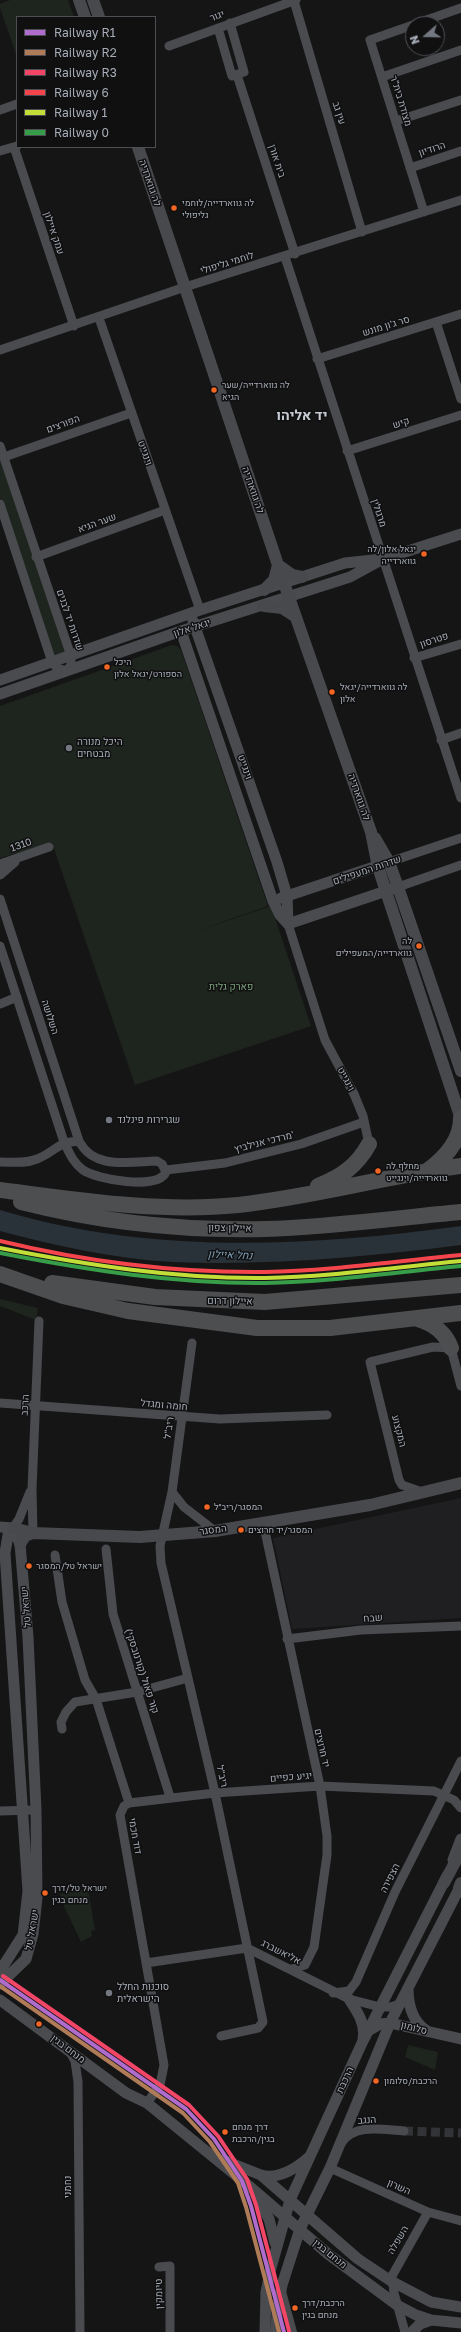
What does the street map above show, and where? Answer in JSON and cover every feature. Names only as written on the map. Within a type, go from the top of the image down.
[{"type":"highway","points":[[426,1171],[443,1157],[454,1143],[460,1133],[461,1118]]},
{"type":"highway","points":[[289,1197],[332,1180],[345,1173],[360,1160],[369,1144]]},
{"type":"highway","points":[[0,1190],[98,1202],[159,1207],[236,1205],[461,1166]]},
{"type":"highway","name":"איילון צפון","points":[[0,1197],[64,1211],[117,1220],[224,1228],[296,1227],[461,1212]]},
{"type":"highway","points":[[0,1273],[96,1305],[225,1325],[276,1329],[317,1329],[418,1319],[461,1313]]},
{"type":"highway","name":"איילון דרום","points":[[0,1273],[108,1292],[230,1302],[302,1300],[461,1285]]},
{"type":"highway","points":[[418,1319],[432,1325],[443,1333],[451,1348]]},
{"type":"main road","points":[[79,0],[84,16]]},
{"type":"main road","points":[[93,0],[100,16]]},
{"type":"main road","name":"לה גווארדיה","points":[[138,148],[284,583],[383,864],[386,891],[461,1118]]},
{"type":"main road","points":[[264,590],[274,580],[278,565],[292,575],[302,577]]},
{"type":"main road","points":[[264,606],[282,608],[296,617]]},
{"type":"main road","name":"לה גווארדיה","points":[[383,864],[398,887],[461,1071]]},
{"type":"main road","name":"המסגר","points":[[12,1528],[33,1533],[162,1536],[215,1531],[370,1505],[461,1483]]},
{"type":"main road","points":[[20,1544],[26,1536],[33,1533]]},
{"type":"main road","points":[[444,1883],[461,1851]]},
{"type":"street","name":"יגור","points":[[169,46],[295,0]]},
{"type":"street","name":"עין גב","points":[[295,0],[362,232]]},
{"type":"street","name":"מצודת בית\"ר","points":[[438,16],[461,8]]},
{"type":"street","points":[[230,24],[244,72],[237,75]]},
{"type":"street","name":"מצודת בית\"ר","points":[[405,27],[370,40],[424,212]]},
{"type":"street","name":"בית אורן","points":[[218,28],[232,76],[237,75],[296,254]]},
{"type":"street","points":[[382,76],[461,50]]},
{"type":"street","points":[[396,122],[461,100]]},
{"type":"street","points":[[0,110],[16,104]]},
{"type":"street","points":[[0,151],[16,146]]},
{"type":"street","name":"עמק איילון","points":[[17,148],[74,326]]},
{"type":"street","name":"הרודיון","points":[[410,168],[461,151]]},
{"type":"street","name":"לוחמי גליפולי","points":[[0,350],[99,318],[185,287],[296,254],[461,200]]},
{"type":"street","name":"מרגולין","points":[[285,257],[414,658],[461,798]]},
{"type":"street","name":"סר ג'ון מונש","points":[[317,358],[461,314]]},
{"type":"street","name":"וינגייט","points":[[99,318],[200,610]]},
{"type":"street","points":[[436,322],[461,399]]},
{"type":"street","points":[[452,370],[461,366]]},
{"type":"street","name":"הפורצים","points":[[4,457],[131,413]]},
{"type":"street","name":"קיש","points":[[347,451],[461,415]]},
{"type":"street","name":"שדרות יד לבנים","points":[[0,446],[36,557],[71,656],[71,665],[67,671]]},
{"type":"street","points":[[0,504],[52,662],[57,668],[67,671]]},
{"type":"street","name":"שער הגיא","points":[[36,557],[165,510]]},
{"type":"street","name":"יגאל אלון","points":[[0,694],[181,631],[264,606],[350,577],[383,559],[461,534]]},
{"type":"street","name":"יגאל אלון","points":[[0,680],[200,610],[345,563],[383,559]]},
{"type":"street","name":"וינגייט","points":[[187,615],[196,626],[287,896],[288,924],[325,1040],[347,1078],[364,1122],[369,1144]]},
{"type":"street","name":"וינגייט","points":[[181,631],[273,901],[280,915],[288,924]]},
{"type":"street","name":"פטרסון","points":[[414,658],[461,644]]},
{"type":"street","points":[[442,740],[461,733]]},
{"type":"street","name":"שדרות המעפילים","points":[[273,901],[461,838]]},
{"type":"street","name":"1310","points":[[0,864],[49,847]]},
{"type":"street","points":[[0,875],[14,864],[31,854]]},
{"type":"street","points":[[288,924],[461,865]]},
{"type":"street","name":"השלושה","points":[[0,899],[79,1141]]},
{"type":"street","points":[[0,946],[64,1142],[78,1166],[94,1176],[151,1182],[163,1177],[166,1170],[162,1164],[157,1161],[114,1162],[95,1159],[84,1150],[79,1141],[64,1142],[47,1154],[30,1162],[0,1162]]},
{"type":"street","points":[[0,1004],[17,997]]},
{"type":"street","name":"מרדכי אנילביץ'","points":[[166,1170],[225,1163],[301,1144],[364,1122]]},
{"type":"street","name":"הרכב","points":[[33,1533],[32,1489],[39,1322]]},
{"type":"street","name":"ריב\"ל","points":[[192,1343],[172,1492],[162,1536],[161,1563],[215,1793],[263,2022],[258,2028],[221,2036]]},
{"type":"street","name":"המקצוע","points":[[422,1492],[407,1487],[399,1480],[370,1362],[433,1347],[451,1348]]},
{"type":"street","points":[[451,1348],[461,1386]]},
{"type":"street","name":"חומה ומגדל","points":[[0,1403],[220,1419],[328,1415]]},
{"type":"street","name":"הרכב","points":[[12,1528],[19,1519],[32,1489]]},
{"type":"street","points":[[172,1492],[184,1507],[215,1531]]},
{"type":"street","name":"יד חרוצים","points":[[263,1522],[286,1639],[320,1786],[327,1836],[325,1865],[311,1954],[305,1965],[292,1969]]},
{"type":"street","name":"המסגר","points":[[0,1526],[12,1528]]},
{"type":"street","name":"ישראל טל","points":[[0,1984],[13,1974],[26,1959],[35,1920],[38,1884],[28,1637],[20,1544],[12,1528]]},
{"type":"street","name":"ישראל טל","points":[[1,1968],[20,1943],[25,1927],[28,1891],[24,1810],[17,1746],[5,1553],[8,1535],[12,1528]]},
{"type":"street","name":"קור פאול (קורנובסקי)","points":[[106,1549],[113,1614],[170,1797]]},
{"type":"street","points":[[55,1555],[62,1602],[85,1680],[96,1699],[129,1803]]},
{"type":"street","name":"שבח","points":[[286,1639],[369,1629],[461,1626]]},
{"type":"street","points":[[62,1729],[61,1722],[70,1705],[90,1698],[96,1699],[137,1692],[188,1678]]},
{"type":"street","name":"הצפירה","points":[[333,1992],[344,1992],[353,1988],[389,1905],[461,1761]]},
{"type":"street","name":"יגיע כפיים","points":[[129,1803],[170,1797],[320,1786],[434,1791],[457,1800],[461,1808]]},
{"type":"street","name":"דוד חכמי","points":[[129,1803],[124,1806],[120,1815],[164,2071],[160,2085],[147,2103]]},
{"type":"street","points":[[0,1811],[36,1810]]},
{"type":"street","name":"הרכבת","points":[[264,2332],[266,2292],[275,2247],[290,2200],[368,2030],[444,1883],[461,1840]]},
{"type":"street","name":"הרכבת","points":[[276,2332],[276,2312],[282,2285],[300,2229],[330,2168],[390,2023],[460,1885]]},
{"type":"street","name":"אליאשברג","points":[[146,1963],[247,1948],[292,1969],[333,1992],[349,1999],[390,2008],[400,2004]]},
{"type":"street","points":[[1,1968],[13,1974]]},
{"type":"street","points":[[408,1987],[409,1999],[414,2018],[427,2031]]},
{"type":"street","points":[[349,1999],[363,2026],[362,2043]]},
{"type":"street","name":"מנחם בגין","points":[[0,2000],[65,2046],[126,2093],[147,2103],[214,2156],[328,2254],[397,2305],[416,2315],[431,2320],[461,2323]]},
{"type":"street","name":"סלומון","points":[[368,2030],[380,2024],[390,2023],[461,2039]]},
{"type":"street","name":"נחמני","points":[[65,2046],[75,2061],[78,2082],[80,2332]]},
{"type":"street","name":"הנגב","points":[[339,2146],[348,2135],[364,2129],[404,2131]]},
{"type":"street","points":[[261,2175],[269,2177],[286,2171],[312,2154]]},
{"type":"street","name":"מנחם בגין","points":[[214,2156],[261,2175],[358,2259],[391,2281],[431,2302],[461,2307]]},
{"type":"street","name":"השרון","points":[[330,2168],[428,2212],[461,2221]]},
{"type":"street","points":[[249,2186],[269,2219],[275,2247]]},
{"type":"street","name":"השפלה","points":[[391,2281],[395,2267],[428,2212]]},
{"type":"street","name":"טיומקין","points":[[159,2267],[170,2266],[170,2332]]},
{"type":"street","points":[[391,2281],[406,2332]]},
{"type":"street","points":[[282,2285],[294,2332]]},
{"type":"street","points":[[412,2332],[420,2324],[431,2320]]},
{"type":"shaded area","points":[[461,1498],[461,1618],[292,1629],[273,1538]]},
{"type":"green space","points":[[10,0],[68,0],[74,16],[16,16],[16,54],[0,8],[0,4]]},
{"type":"green space","points":[[0,453],[67,652],[53,657],[0,497]]},
{"type":"green space","name":"היכל מנורה מבטחים","points":[[172,645],[177,646],[181,650],[268,906],[194,932],[271,906],[311,1026],[135,1085],[52,843],[0,858],[0,706]]},
{"type":"green space","points":[[0,1299],[38,1308],[36,1320],[0,1306]]},
{"type":"green space","points":[[88,1889],[95,1930],[91,1931],[92,1936],[81,1942],[62,1902],[60,1894]]},
{"type":"green space","points":[[408,2045],[438,2052],[435,2070],[405,2057]]},
{"type":"water","name":"נחל איילון","points":[[0,1210],[57,1224],[114,1234],[171,1240],[229,1243],[345,1239],[461,1226],[461,1245],[317,1260],[245,1263],[173,1262],[108,1255],[42,1242],[0,1231]]},
{"type":"tunnel","points":[[404,2131],[461,2133]]},
{"type":"rail line","name":"6","points":[[0,1241],[65,1255],[131,1265],[198,1271],[265,1272],[314,1270],[461,1255]]},
{"type":"rail line","name":"1","points":[[0,1248],[132,1270],[232,1278],[314,1276],[461,1261]]},
{"type":"rail line","name":"0","points":[[0,1253],[132,1275],[232,1283],[314,1281],[461,1266]]},
{"type":"rail line","name":"R3","points":[[3,1976],[189,2105],[218,2136],[247,2179],[256,2205],[289,2331]]},
{"type":"rail line","name":"R1","points":[[0,1980],[186,2109],[214,2139],[242,2181],[251,2206],[284,2332]]},
{"type":"rail line","name":"R2","points":[[0,1986],[183,2113],[210,2142],[238,2183],[246,2207],[279,2332]]},
{"type":"place","name":"לה גווארדייה/לוחמי גליפולי","points":[[174,208]]},
{"type":"place","name":"לה גווארדייה/שער הגיא","points":[[214,390]]},
{"type":"place","name":"יגאל אלון/לה גווארדייה","points":[[424,554]]},
{"type":"place","name":"היכל הספורט/יגאל אלון","points":[[107,667]]},
{"type":"place","name":"לה גווארדייה/יגאל אלון","points":[[332,692]]},
{"type":"place","name":"היכל מנורה מבטחים","points":[[69,748]]},
{"type":"place","name":"לה גווארדייה/המעפילים","points":[[419,946]]},
{"type":"place","name":"שגרירות פינלנד","points":[[109,1120]]},
{"type":"place","name":"מחלף לה גווארדייה/וינגייט","points":[[378,1171]]},
{"type":"place","name":"המסגר/ריב״ל","points":[[207,1507]]},
{"type":"place","name":"המסגר/יד חרוצים","points":[[241,1530]]},
{"type":"place","name":"ישראל טל/המסגר","points":[[29,1566]]},
{"type":"place","name":"ישראל טל/דרך מנחם בגין","points":[[45,1893]]},
{"type":"place","name":"סוכנות החלל הישראלית","points":[[109,1993]]},
{"type":"place","name":"הרכבת/סלומון","points":[[376,2081]]},
{"type":"place","name":"דרך מנחם בגין/הרכבת","points":[[225,2132]]},
{"type":"place","name":"הרכבת/דרך מנחם בגין","points":[[295,2308]]},
{"type":"district","name":"יד אליהו","points":[[302,416]]},
{"type":"park label","name":"פארק גלית","points":[[231,987]]}]
